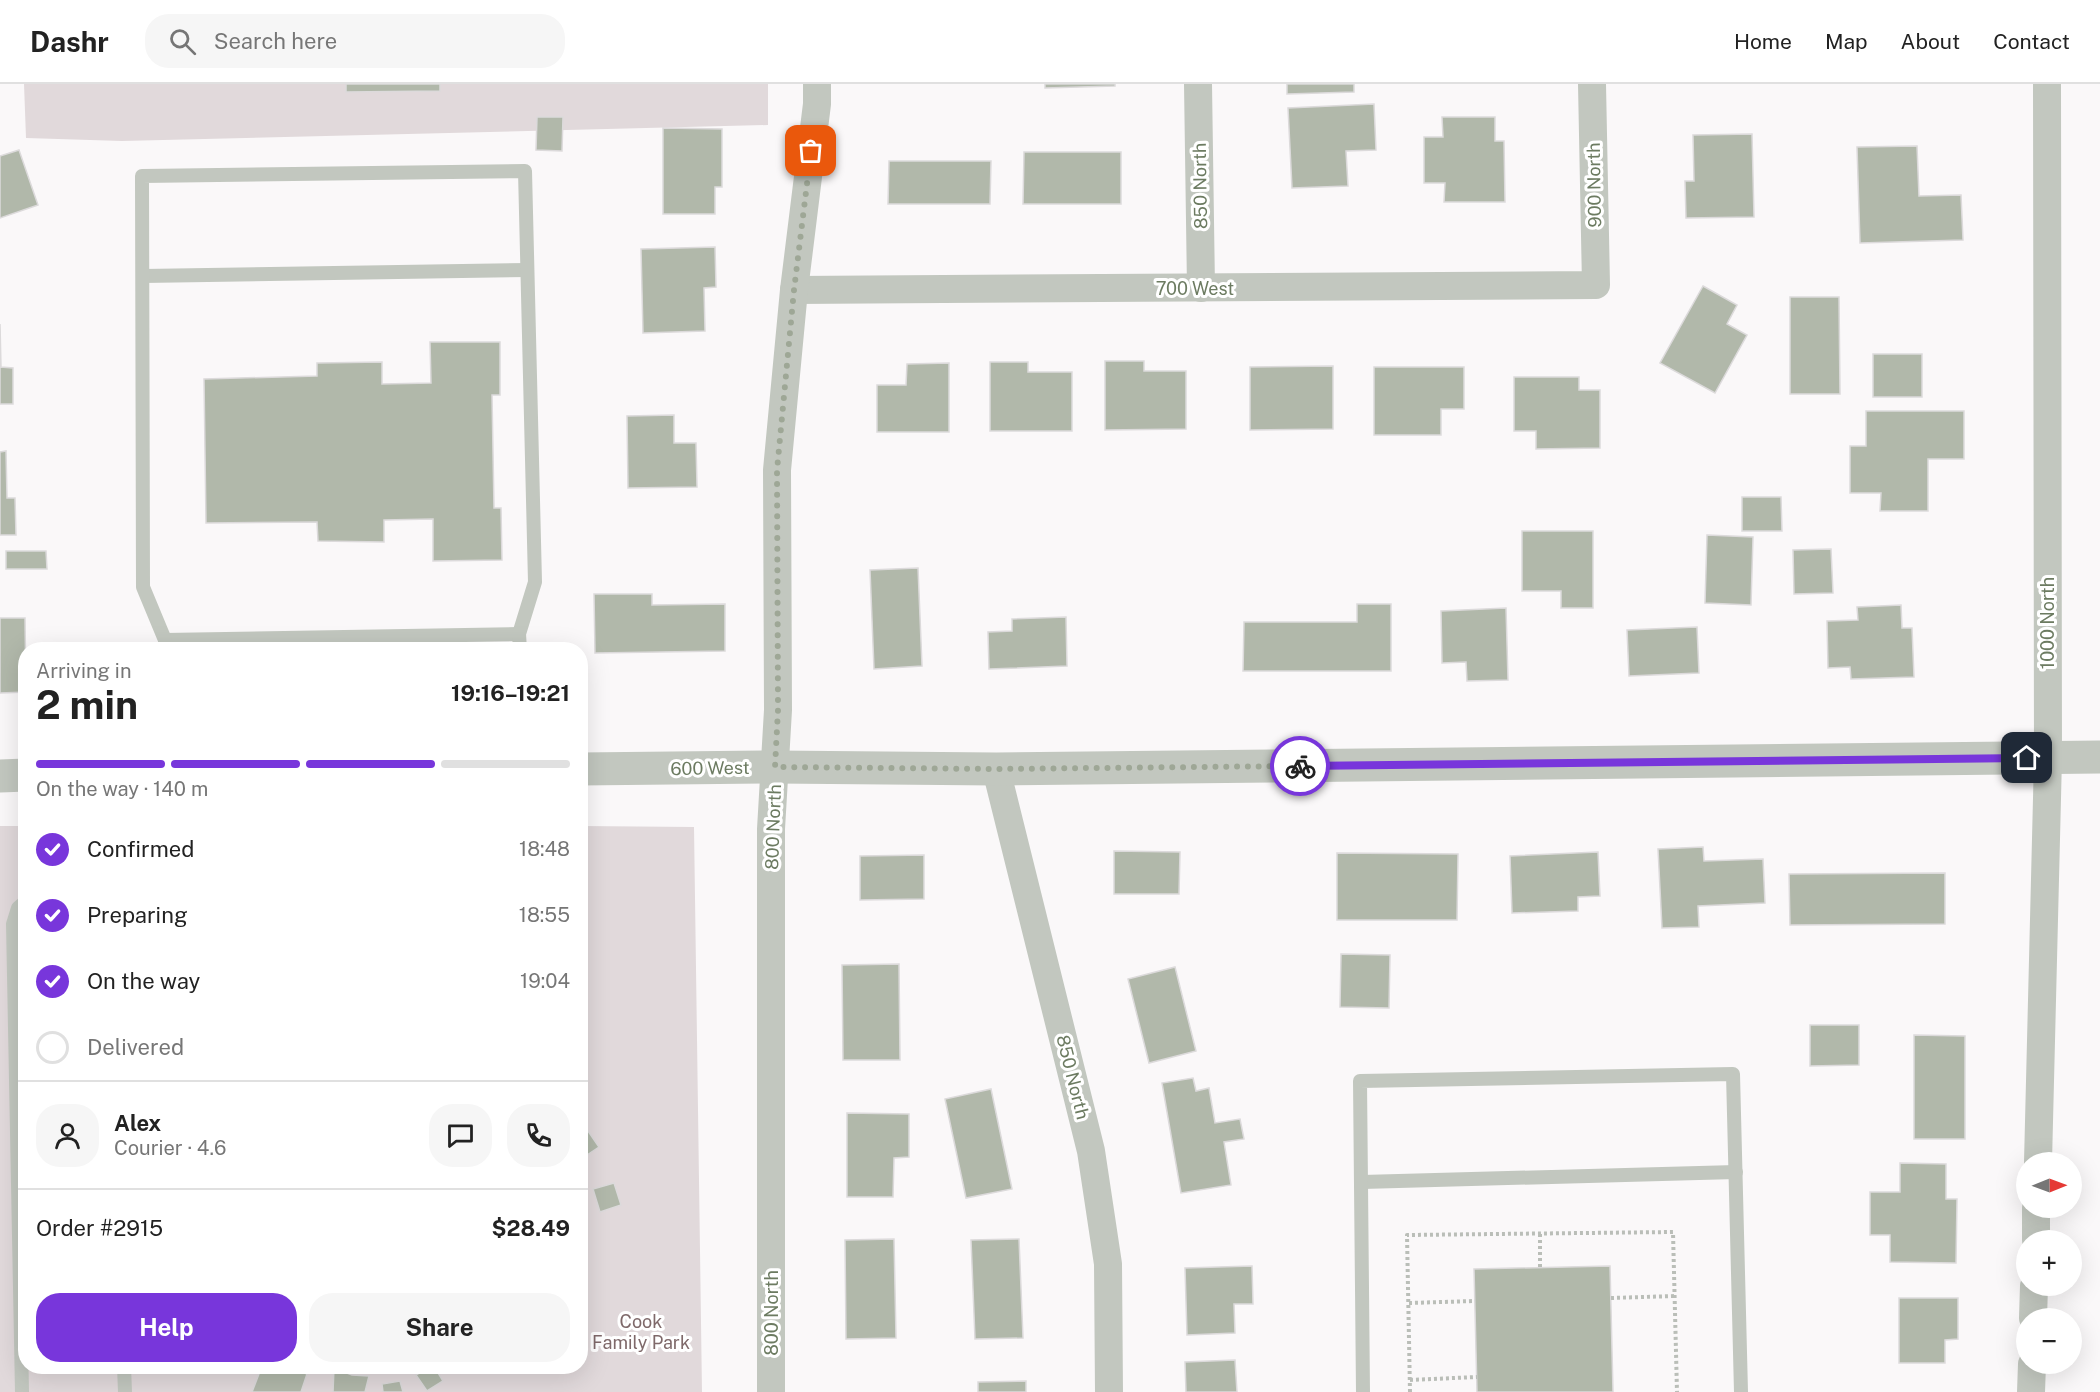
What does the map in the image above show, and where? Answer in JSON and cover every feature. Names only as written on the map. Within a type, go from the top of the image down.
[{"type":"street","name":"800 North","points":[[771,1392],[771,830],[778,710],[777,470],[794,290],[817,104],[817,84]]},
{"type":"street","name":"850 North","points":[[1198,84],[1201,288]]},
{"type":"street","name":"900 North","points":[[1592,84],[1596,285]]},
{"type":"street","name":"1000 North","points":[[2038,1152],[2049,758],[2047,84]]},
{"type":"street","name":"700 West","points":[[794,290],[1596,285]]},
{"type":"street","name":"600 West","points":[[588,769],[775,767],[996,769],[2100,757]]},
{"type":"street","name":"850 North","points":[[996,769],[1091,1151],[1108,1264],[1109,1392]]},
{"type":"street","points":[[0,776],[18,775]]},
{"type":"street","points":[[2031,1392],[2032,1374]]},
{"type":"lane","points":[[164,642],[143,587],[142,176],[525,171],[535,582],[519,634],[520,642]]},
{"type":"lane","points":[[142,276],[527,270]]},
{"type":"lane","points":[[262,642],[519,634]]},
{"type":"lane","points":[[18,908],[13,924],[18,1184]]},
{"type":"lane","points":[[1363,1392],[1360,1081],[1733,1074],[1741,1392]]},
{"type":"lane","points":[[1362,1182],[1736,1172]]},
{"type":"lane","points":[[22,1374],[22,1392]]},
{"type":"lane","points":[[124,1374],[125,1392]]},
{"type":"path","points":[[1410,1392],[1407,1235],[1673,1232],[1677,1392]]},
{"type":"path","points":[[1540,1234],[1540,1267]]},
{"type":"path","points":[[1611,1298],[1675,1296]]},
{"type":"path","points":[[1409,1303],[1475,1301]]},
{"type":"path","points":[[1410,1380],[1477,1377]]},
{"type":"green space","points":[[24,84],[768,84],[768,125],[122,141],[26,138]]},
{"type":"green space","name":"Cook Family Park","points":[[0,826],[18,826],[18,1374],[588,1374],[588,826],[694,827],[702,1392],[0,1392]]},
{"type":"building","points":[[346,84],[440,84],[440,91],[346,92]]},
{"type":"building","points":[[1045,84],[1115,84],[1115,86],[1045,88]]},
{"type":"building","points":[[1287,84],[1354,84],[1354,92],[1287,94]]},
{"type":"building","points":[[1374,104],[1376,150],[1346,151],[1348,186],[1292,188],[1288,108]]},
{"type":"building","points":[[537,117],[563,117],[562,151],[536,150]]},
{"type":"building","points":[[1442,117],[1495,117],[1495,141],[1504,141],[1505,202],[1444,202],[1445,183],[1424,183],[1424,137],[1443,137]]},
{"type":"building","points":[[663,128],[722,129],[722,187],[715,187],[715,214],[663,214]]},
{"type":"building","points":[[1752,134],[1754,217],[1686,218],[1685,181],[1694,181],[1693,135]]},
{"type":"building","points":[[1917,146],[1919,196],[1961,195],[1963,240],[1860,243],[1857,147]]},
{"type":"building","points":[[19,150],[38,205],[0,218],[0,156]]},
{"type":"building","points":[[1024,152],[1121,152],[1121,204],[1023,204]]},
{"type":"building","points":[[889,161],[991,161],[990,204],[888,204]]},
{"type":"building","points":[[715,247],[716,287],[704,288],[705,331],[643,333],[641,249]]},
{"type":"building","points":[[1703,286],[1737,305],[1727,324],[1747,335],[1715,393],[1660,363]]},
{"type":"building","points":[[1790,297],[1839,297],[1840,394],[1790,394]]},
{"type":"building","points":[[0,324],[1,367],[13,368],[13,404],[0,404]]},
{"type":"building","points":[[430,342],[500,342],[500,395],[492,395],[494,508],[501,508],[502,560],[433,561],[433,519],[384,520],[384,542],[318,541],[317,522],[206,523],[204,379],[317,376],[317,363],[382,362],[382,384],[431,383]]},
{"type":"building","points":[[1873,354],[1922,354],[1922,397],[1873,397]]},
{"type":"building","points":[[1105,361],[1144,361],[1144,371],[1186,371],[1186,429],[1105,430]]},
{"type":"building","points":[[990,362],[1028,362],[1028,372],[1072,372],[1072,431],[990,431]]},
{"type":"building","points":[[949,363],[949,432],[877,432],[877,385],[906,385],[907,364]]},
{"type":"building","points":[[1333,366],[1333,429],[1250,430],[1250,367]]},
{"type":"building","points":[[1374,367],[1464,367],[1464,409],[1441,409],[1441,435],[1374,435]]},
{"type":"building","points":[[1514,377],[1579,377],[1579,390],[1600,390],[1600,448],[1536,449],[1536,431],[1514,431]]},
{"type":"building","points":[[1866,411],[1964,411],[1964,459],[1928,459],[1928,511],[1880,511],[1881,493],[1850,493],[1850,446],[1866,446]]},
{"type":"building","points":[[674,415],[674,443],[696,443],[697,487],[628,488],[627,416]]},
{"type":"building","points":[[6,451],[7,498],[15,498],[16,535],[0,535],[0,452]]},
{"type":"building","points":[[1742,497],[1781,497],[1782,531],[1742,531]]},
{"type":"building","points":[[1522,531],[1593,531],[1593,608],[1561,608],[1561,591],[1522,591]]},
{"type":"building","points":[[1707,535],[1753,537],[1751,605],[1705,603]]},
{"type":"building","points":[[1831,549],[1833,593],[1794,594],[1793,550]]},
{"type":"building","points":[[6,551],[46,551],[47,569],[6,569]]},
{"type":"building","points":[[918,568],[922,666],[874,669],[870,570]]},
{"type":"building","points":[[594,594],[652,594],[652,605],[725,604],[725,651],[595,653]]},
{"type":"building","points":[[1357,604],[1391,604],[1391,671],[1243,671],[1244,622],[1357,622]]},
{"type":"building","points":[[1901,605],[1902,628],[1912,628],[1914,677],[1851,679],[1850,667],[1828,668],[1827,621],[1858,620],[1857,607]]},
{"type":"building","points":[[1506,608],[1508,680],[1467,681],[1466,662],[1442,663],[1441,611]]},
{"type":"building","points":[[1066,617],[1067,666],[989,669],[988,632],[1012,631],[1012,619]]},
{"type":"building","points":[[0,618],[25,618],[25,642],[18,642],[18,692],[0,693]]},
{"type":"building","points":[[1697,627],[1699,673],[1629,676],[1627,630]]},
{"type":"building","points":[[1703,847],[1704,861],[1763,859],[1765,903],[1698,906],[1699,927],[1662,928],[1658,849]]},
{"type":"building","points":[[1114,851],[1180,852],[1179,894],[1114,894]]},
{"type":"building","points":[[1598,852],[1600,896],[1578,897],[1578,911],[1512,913],[1510,856]]},
{"type":"building","points":[[1337,853],[1458,854],[1457,920],[1337,920]]},
{"type":"building","points":[[924,855],[924,899],[860,900],[860,856]]},
{"type":"building","points":[[1945,873],[1945,924],[1790,925],[1789,874]]},
{"type":"building","points":[[1341,954],[1390,955],[1389,1008],[1340,1007]]},
{"type":"building","points":[[899,964],[900,1060],[843,1060],[842,965]]},
{"type":"building","points":[[1175,967],[1196,1051],[1149,1063],[1128,979]]},
{"type":"building","points":[[1810,1025],[1859,1025],[1859,1065],[1810,1066]]},
{"type":"building","points":[[1914,1035],[1965,1036],[1965,1139],[1914,1139]]},
{"type":"building","points":[[1193,1078],[1196,1091],[1209,1088],[1215,1123],[1240,1119],[1244,1139],[1224,1142],[1231,1185],[1181,1193],[1162,1083]]},
{"type":"building","points":[[991,1089],[1012,1189],[966,1198],[945,1099]]},
{"type":"building","points":[[847,1113],[909,1114],[909,1157],[894,1158],[893,1197],[847,1197]]},
{"type":"building","points":[[588,1131],[599,1147],[588,1154]]},
{"type":"building","points":[[1900,1163],[1946,1164],[1946,1199],[1957,1199],[1956,1263],[1890,1262],[1890,1235],[1870,1235],[1870,1192],[1900,1192]]},
{"type":"building","points":[[614,1183],[621,1205],[600,1212],[593,1189]]},
{"type":"building","points":[[894,1239],[896,1338],[846,1339],[845,1240]]},
{"type":"building","points":[[1019,1239],[1023,1338],[975,1339],[971,1240]]},
{"type":"building","points":[[1252,1266],[1253,1304],[1234,1304],[1235,1333],[1187,1335],[1185,1268]]},
{"type":"building","points":[[1610,1266],[1613,1392],[1477,1392],[1474,1269]]},
{"type":"building","points":[[1899,1298],[1958,1298],[1958,1339],[1945,1340],[1945,1363],[1899,1363]]},
{"type":"building","points":[[1235,1360],[1237,1392],[1186,1392],[1185,1362]]},
{"type":"building","points":[[259,1374],[307,1374],[301,1392],[252,1392]]},
{"type":"building","points":[[334,1374],[369,1376],[365,1392],[333,1392]]},
{"type":"building","points":[[439,1374],[443,1381],[427,1391],[416,1375]]},
{"type":"building","points":[[400,1381],[403,1392],[383,1392],[382,1384]]},
{"type":"building","points":[[1026,1381],[1026,1392],[978,1392],[978,1382]]},
{"type":"way so far","points":[[811,151],[794,290],[777,470],[778,710],[775,767],[996,769],[1300,766]]},
{"type":"route","points":[[1300,766],[2027,758]]}]
